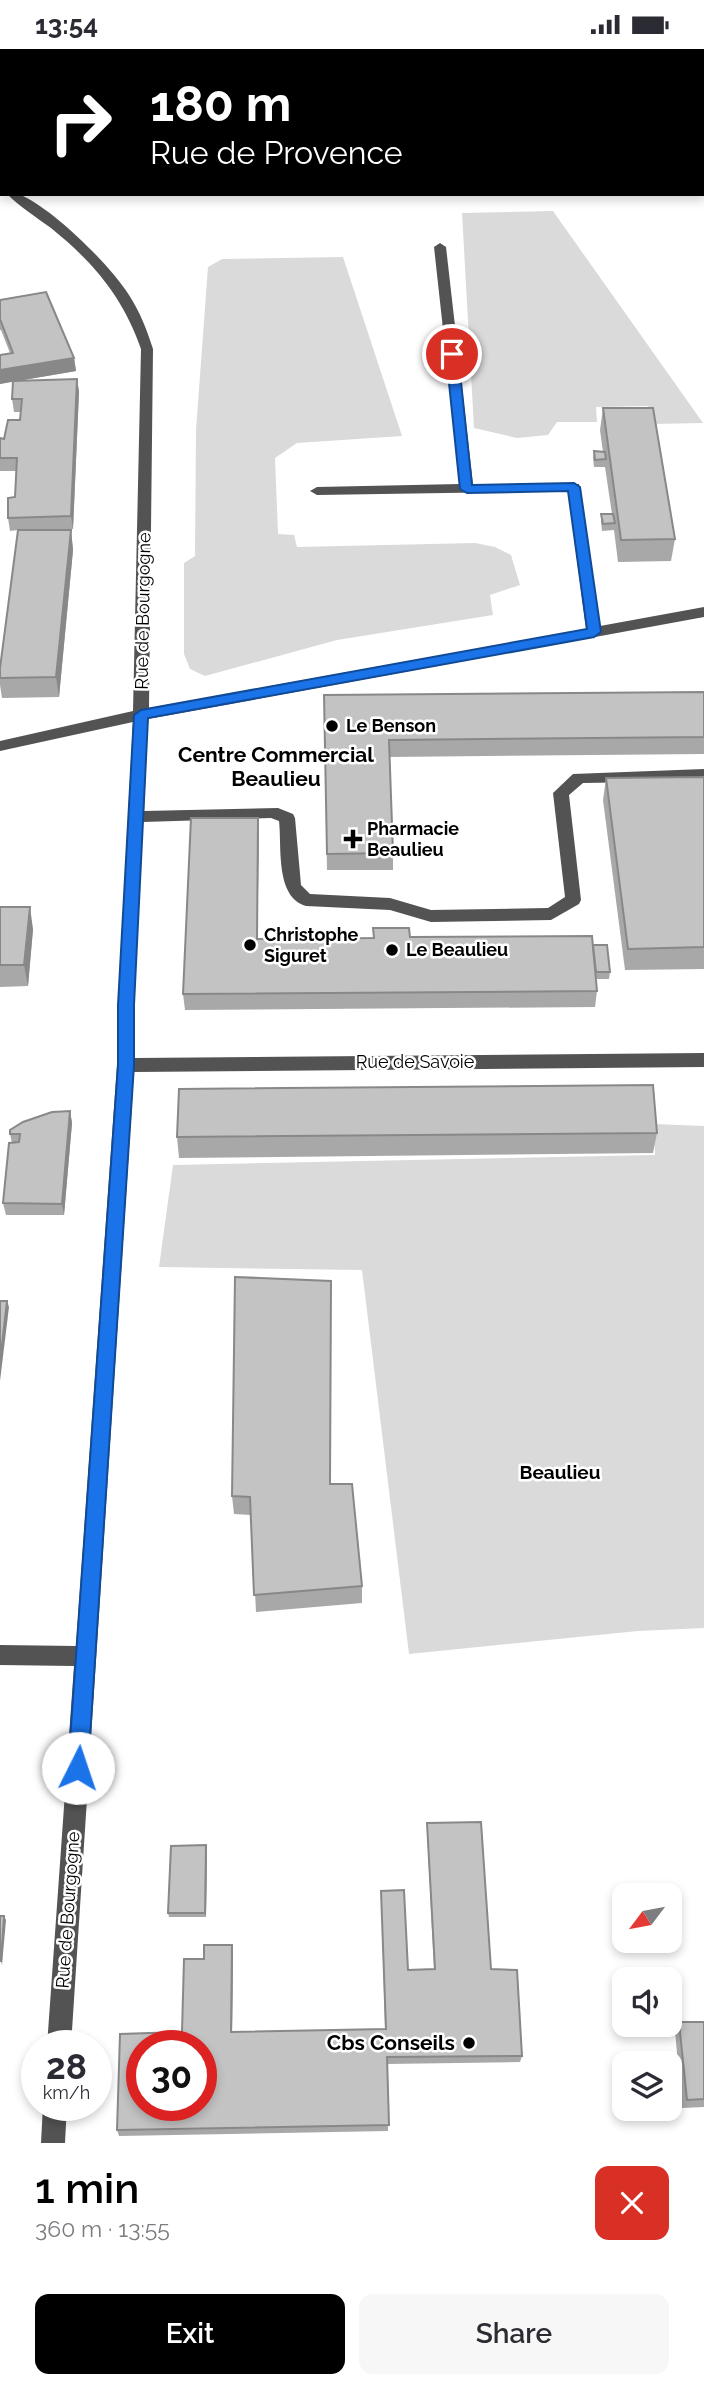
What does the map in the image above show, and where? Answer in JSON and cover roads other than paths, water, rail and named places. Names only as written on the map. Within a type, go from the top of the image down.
[{"type":"street","name":"Rue de Bourgogne","points":[[16,196],[66,232],[112,281],[135,314],[147,349],[141,715],[126,1005],[126,1065],[60,2030]]},
{"type":"street","points":[[440,247],[467,489]]},
{"type":"street","points":[[317,491],[574,487],[594,632]]},
{"type":"street","points":[[0,746],[141,715],[704,612]]},
{"type":"street","points":[[137,817],[272,812],[287,818],[293,887],[306,900],[390,905],[431,916],[551,914],[573,900],[561,793],[579,778],[704,775]]},
{"type":"street","name":"Rue de Savoie","points":[[126,1065],[704,1060]]},
{"type":"street","points":[[0,1655],[86,1656]]},
{"type":"street","points":[[52,2143],[54,2121]]},
{"type":"place","name":"Le Benson","points":[[332,726]]},
{"type":"place","name":"Pharmacie Beaulieu","points":[[353,839]]},
{"type":"place","name":"Christophe Siguret","points":[[250,945]]},
{"type":"place","name":"Le Beaulieu","points":[[392,950]]},
{"type":"place","name":"Cbs Conseils","points":[[469,2043]]},
{"type":"district","name":"Centre Commercial Beaulieu","points":[[276,767]]},
{"type":"district","name":"Beaulieu","points":[[560,1472]]}]
